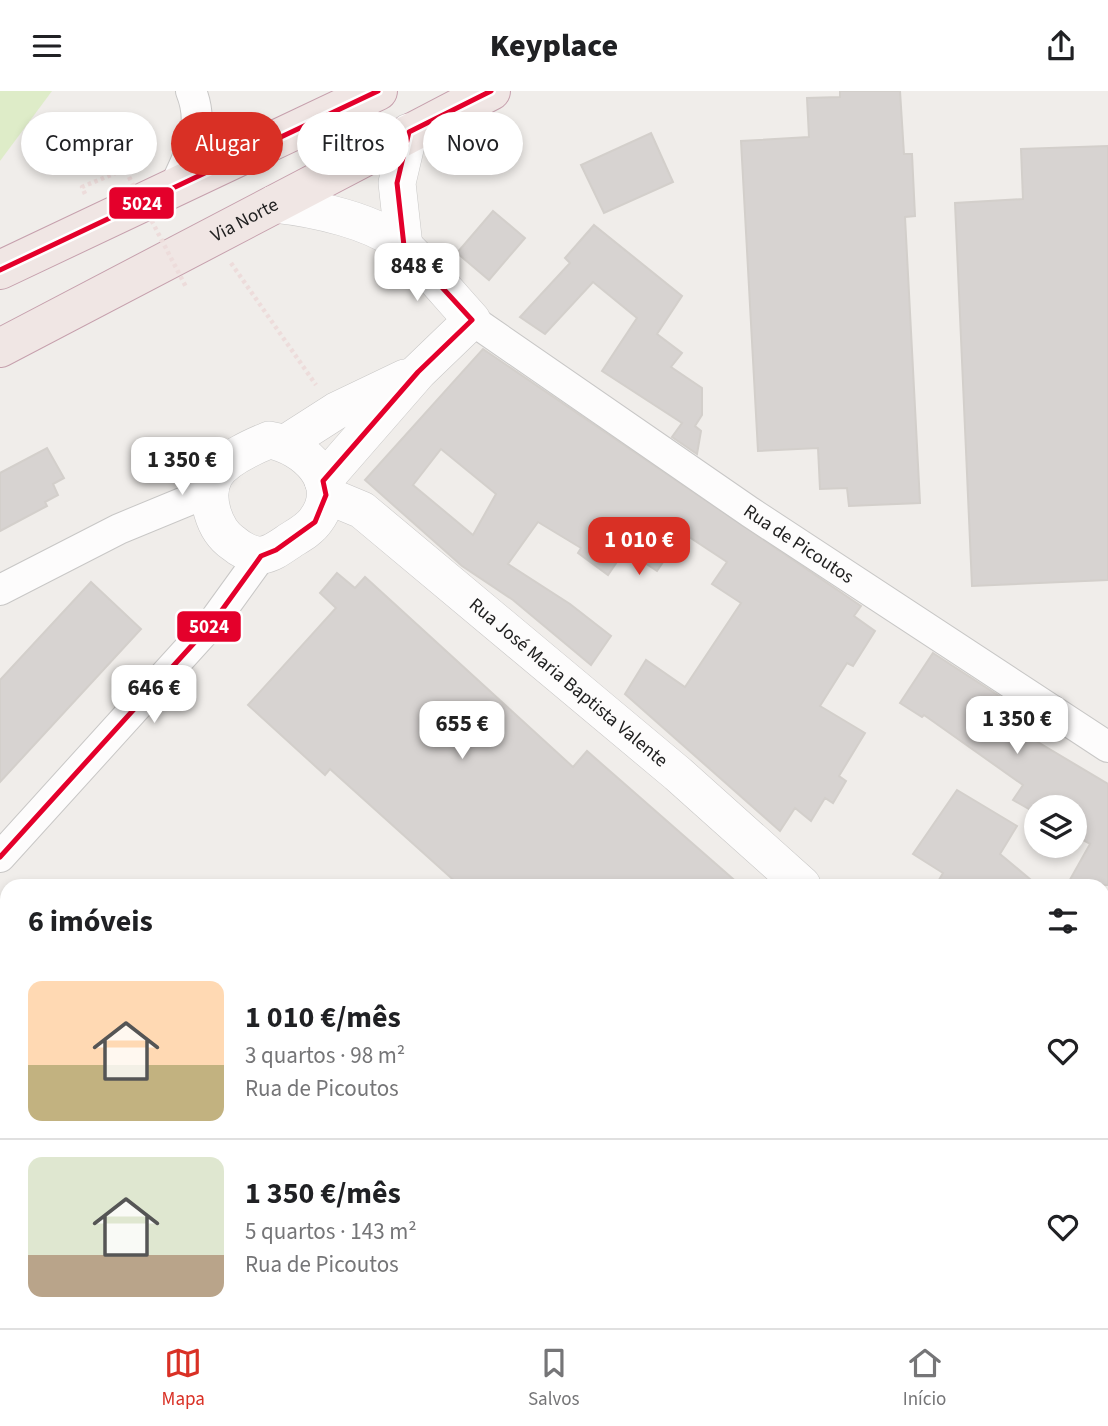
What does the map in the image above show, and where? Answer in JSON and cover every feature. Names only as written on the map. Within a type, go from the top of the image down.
[{"type":"highway","points":[[0,270],[178,179],[378,91]]},
{"type":"highway","name":"Via Norte","points":[[409,132],[491,91]]},
{"type":"highway","name":"Via Norte","points":[[0,348],[328,175]]},
{"type":"street","points":[[178,179],[197,134],[197,107],[191,91]]},
{"type":"street","points":[[399,175],[397,183],[404,246]]},
{"type":"street","name":"Rua de Picoutos","points":[[274,204],[305,207],[367,226],[404,246],[472,320],[750,512],[1108,747]]},
{"type":"street","points":[[0,857],[214,621],[261,556],[276,550],[315,522],[324,488],[418,372],[472,320]]},
{"type":"street","points":[[286,443],[336,411],[418,372]]},
{"type":"street","points":[[261,556],[243,551],[229,541],[218,526],[211,510],[211,491],[215,475],[239,456],[269,440],[286,443],[309,458],[324,488]]},
{"type":"street","name":"Rua José Maria Baptista Valente","points":[[324,488],[362,510],[678,774],[795,879]]},
{"type":"street","points":[[1,591],[119,529],[211,491]]},
{"type":"path","points":[[129,177],[186,287]]},
{"type":"path","points":[[230,263],[323,394]]},
{"type":"green space","points":[[0,91],[52,91],[36,112],[21,112],[21,133],[0,161]]},
{"type":"building","points":[[840,91],[900,91],[904,154],[912,154],[915,216],[905,217],[920,503],[849,506],[847,488],[820,489],[818,448],[758,451],[741,141],[809,137],[807,98],[840,97]]},
{"type":"building","points":[[651,133],[673,182],[604,213],[581,165]]},
{"type":"building","points":[[1108,146],[1108,580],[972,586],[955,203],[1023,199],[1021,149]]},
{"type":"building","points":[[493,211],[525,238],[489,280],[457,253]]},
{"type":"building","points":[[594,225],[682,296],[657,334],[682,353],[671,367],[702,388],[702,415],[695,426],[701,431],[697,454],[672,437],[682,423],[602,371],[637,318],[593,282],[545,334],[520,317],[570,263],[565,258]]},
{"type":"building","points":[[483,349],[861,606],[854,616],[875,631],[853,666],[847,663],[820,706],[865,733],[839,776],[846,781],[833,803],[825,798],[811,821],[795,808],[780,831],[625,694],[646,660],[685,687],[741,603],[712,584],[727,562],[683,533],[657,571],[625,550],[608,575],[578,553],[581,548],[538,522],[508,564],[570,604],[611,636],[591,665],[513,600],[462,566],[365,480]],"holes":[[[441,449],[496,494],[473,535],[413,485]]]},
{"type":"building","points":[[47,448],[64,478],[53,484],[58,495],[45,502],[47,506],[0,531],[0,473]]},
{"type":"building","points":[[337,573],[355,588],[365,577],[573,767],[587,751],[733,879],[452,879],[330,769],[325,775],[248,705],[336,608],[320,593]]},
{"type":"building","points":[[91,582],[141,629],[0,782],[0,680]]},
{"type":"building","points":[[933,653],[1036,720],[1026,735],[1108,784],[1108,879],[1070,879],[1082,858],[1087,858],[1090,844],[1087,842],[1087,795],[1024,795],[1024,806],[1013,800],[1023,785],[924,715],[922,717],[900,703]]},
{"type":"building","points":[[957,790],[1017,826],[1000,854],[1030,879],[940,879],[943,873],[913,854]]},
{"type":"transit line","name":"5024","points":[[0,270],[378,91]]},
{"type":"transit line","name":"5024","points":[[0,857],[214,621],[261,556],[276,550],[315,522],[326,495],[323,481],[418,372],[472,320],[404,246],[397,183],[409,132],[491,91]]}]
